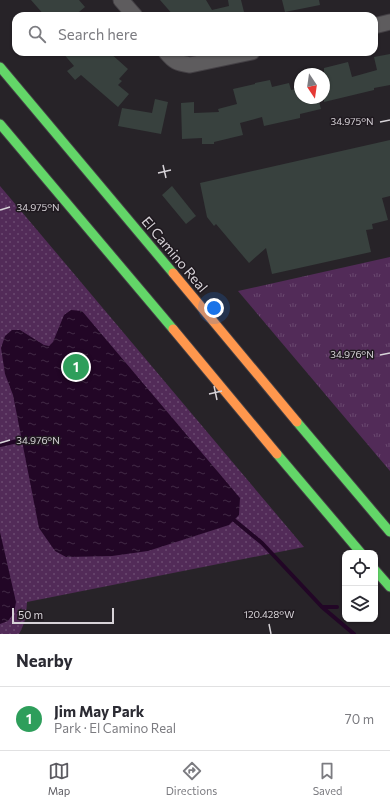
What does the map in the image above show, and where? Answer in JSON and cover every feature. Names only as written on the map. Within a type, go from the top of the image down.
[{"type":"highway","name":"El Camino Real","points":[[0,67],[390,532]]},
{"type":"highway","points":[[0,124],[358,550]]},
{"type":"highway","points":[[378,574],[390,588]]},
{"type":"street","points":[[121,0],[132,12]]},
{"type":"street","points":[[378,25],[390,22]]},
{"type":"street","points":[[169,56],[180,64],[190,65],[233,56]]},
{"type":"green space","points":[[0,186],[304,547],[27,602],[25,618],[19,634],[0,634]]},
{"type":"green space","points":[[390,257],[390,471],[238,291]]},
{"type":"water","points":[[71,310],[82,311],[240,498],[239,515],[229,525],[148,551],[112,556],[66,557],[55,551],[39,528],[13,395],[5,374],[1,348],[5,336],[12,330],[20,330],[44,345],[49,346],[53,342],[64,315]]},
{"type":"water","points":[[0,532],[16,602],[14,613],[8,621],[0,624]]},
{"type":"building","points":[[31,0],[79,0],[85,7],[79,12],[42,12]]},
{"type":"building","points":[[160,0],[206,0],[212,10],[229,6],[228,0],[241,0],[244,12],[170,12]]},
{"type":"building","points":[[282,0],[319,0],[320,5],[285,12]]},
{"type":"building","points":[[390,54],[390,85],[330,101],[330,68],[324,68],[348,62],[352,77],[377,70],[374,57]]},
{"type":"building","points":[[65,56],[113,56],[128,69],[119,79],[122,81],[118,85],[129,94],[118,107],[81,75],[75,80],[67,71],[74,66]]},
{"type":"building","points":[[270,80],[272,87],[289,83],[291,90],[294,89],[294,104],[320,104],[321,109],[300,114],[300,118],[264,126],[262,117],[240,123],[243,135],[214,142],[214,144],[202,144],[202,138],[182,139],[181,103],[194,102],[194,113],[219,112],[218,109],[237,104],[233,89]]},
{"type":"building","points":[[155,99],[168,102],[161,134],[118,126],[122,108],[152,113]]},
{"type":"building","points":[[390,140],[390,196],[382,198],[388,220],[372,224],[373,229],[366,230],[371,252],[272,274],[266,248],[249,263],[216,224],[214,226],[207,217],[200,183]]},
{"type":"building","points":[[172,186],[196,216],[186,224],[162,195]]},
{"type":"waterway","points":[[0,445],[22,440]]},
{"type":"waterway","points":[[234,520],[262,543],[322,607],[354,634]]},
{"type":"waterway","points":[[323,607],[337,607]]},
{"type":"traffic: fast","points":[[0,67],[173,273]]},
{"type":"traffic: fast","points":[[0,124],[173,329]]},
{"type":"traffic: fast","points":[[297,422],[390,532]]},
{"type":"traffic: fast","points":[[277,454],[358,550]]},
{"type":"traffic: fast","points":[[378,573],[390,587]]},
{"type":"traffic: slow","points":[[173,273],[297,422]]},
{"type":"traffic: slow","points":[[173,329],[277,454]]},
{"type":"place","name":"Jim May Park","points":[[76,367]]}]
